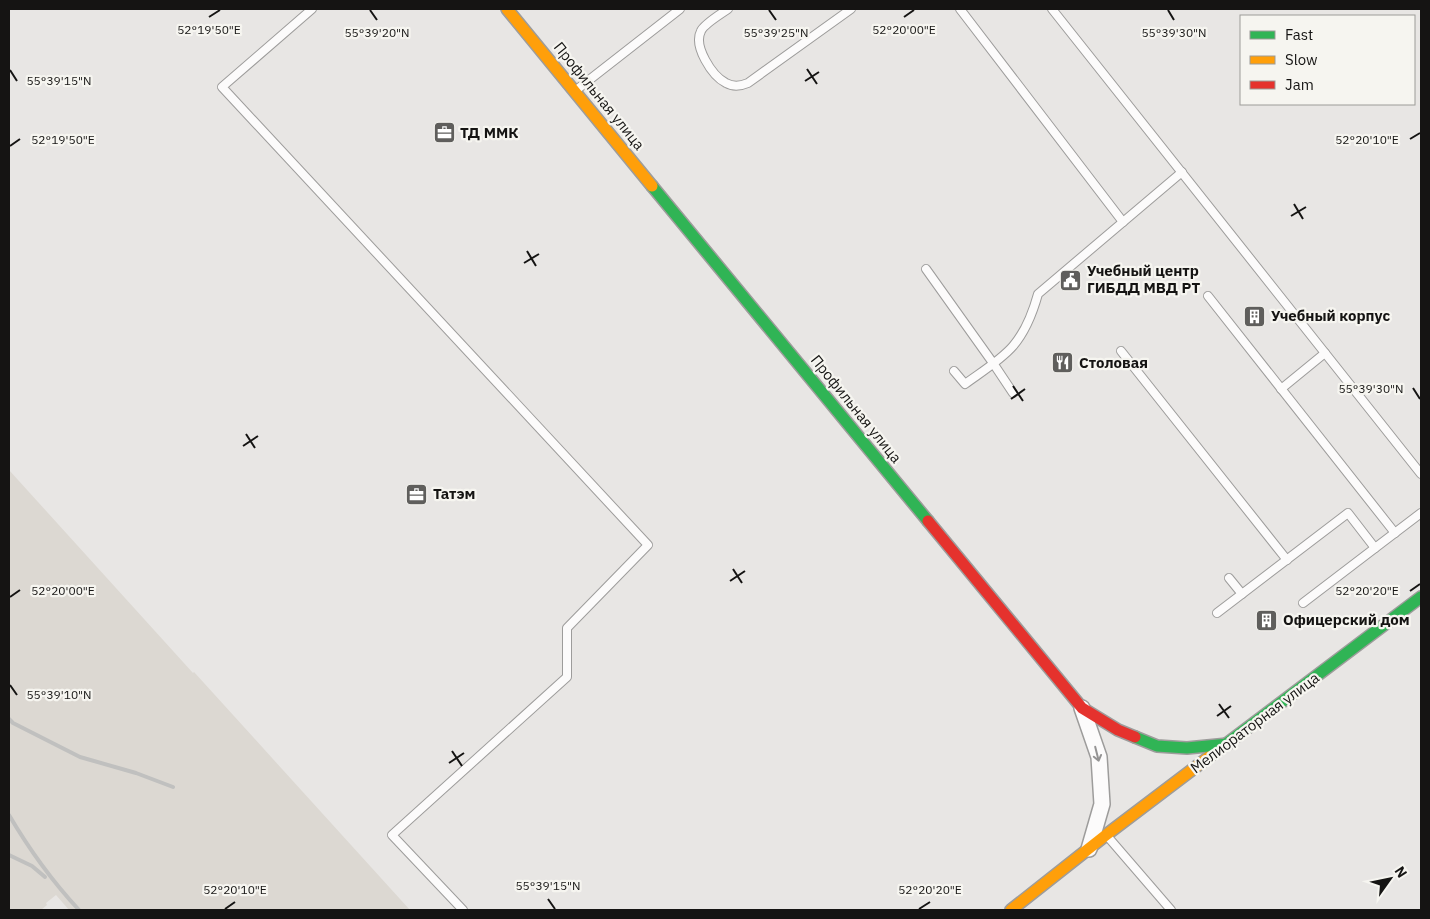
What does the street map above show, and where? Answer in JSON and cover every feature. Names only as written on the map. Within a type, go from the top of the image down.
[{"type":"street","name":"Профильная улица","points":[[507,9],[1082,708],[1118,730],[1157,746],[1187,748],[1228,744]]},
{"type":"street","name":"Мелиораторная улица","points":[[1011,910],[1106,835],[1421,597]]},
{"type":"street","points":[[1082,708],[1099,756],[1102,804],[1089,849]]},
{"type":"lane","points":[[312,9],[222,87],[648,545],[567,628],[567,677],[392,834],[463,910]]},
{"type":"lane","points":[[575,91],[680,9]]},
{"type":"lane","points":[[728,9],[701,30],[700,47],[712,72],[725,83],[741,86],[748,83],[851,9]]},
{"type":"lane","points":[[960,9],[1122,222]]},
{"type":"lane","points":[[1052,9],[1421,474]]},
{"type":"lane","points":[[954,372],[964,384],[1014,345],[1034,308],[1038,294],[1182,172]]},
{"type":"lane","points":[[926,269],[994,362],[1013,393]]},
{"type":"lane","points":[[1208,296],[1395,532]]},
{"type":"lane","points":[[1121,351],[1287,560]]},
{"type":"lane","points":[[1281,389],[1325,353]]},
{"type":"lane","points":[[1302,603],[1421,512]]},
{"type":"lane","points":[[1217,613],[1348,513],[1375,548]]},
{"type":"lane","points":[[1229,578],[1242,594]]},
{"type":"lane","points":[[1106,835],[1172,910]]},
{"type":"shaded area","points":[[9,470],[410,910],[69,910],[56,895],[41,910],[9,910]]},
{"type":"railway","points":[[9,719],[13,723],[80,757],[136,773],[173,787]]},
{"type":"railway","points":[[9,815],[41,864],[79,910]]},
{"type":"railway","points":[[9,855],[32,866],[45,877]]},
{"type":"traffic: fast","points":[[652,186],[928,521]]},
{"type":"traffic: fast","points":[[1209,757],[1421,597]]},
{"type":"traffic: fast","points":[[1135,737],[1157,746],[1187,748],[1228,744]]},
{"type":"traffic: slow","points":[[507,9],[652,186]]},
{"type":"traffic: slow","points":[[1011,910],[1209,757]]},
{"type":"traffic: jam","points":[[928,521],[1082,708],[1118,730],[1135,737]]},
{"type":"place","name":"ТД ММК","points":[[444,133]]},
{"type":"place","name":"Учебный центр ГИБДД МВД РТ","points":[[1071,280]]},
{"type":"place","name":"Учебный корпус","points":[[1255,316]]},
{"type":"place","name":"Столовая","points":[[1063,363]]},
{"type":"place","name":"Татэм","points":[[417,494]]},
{"type":"place","name":"Офицерский дом","points":[[1267,620]]}]
